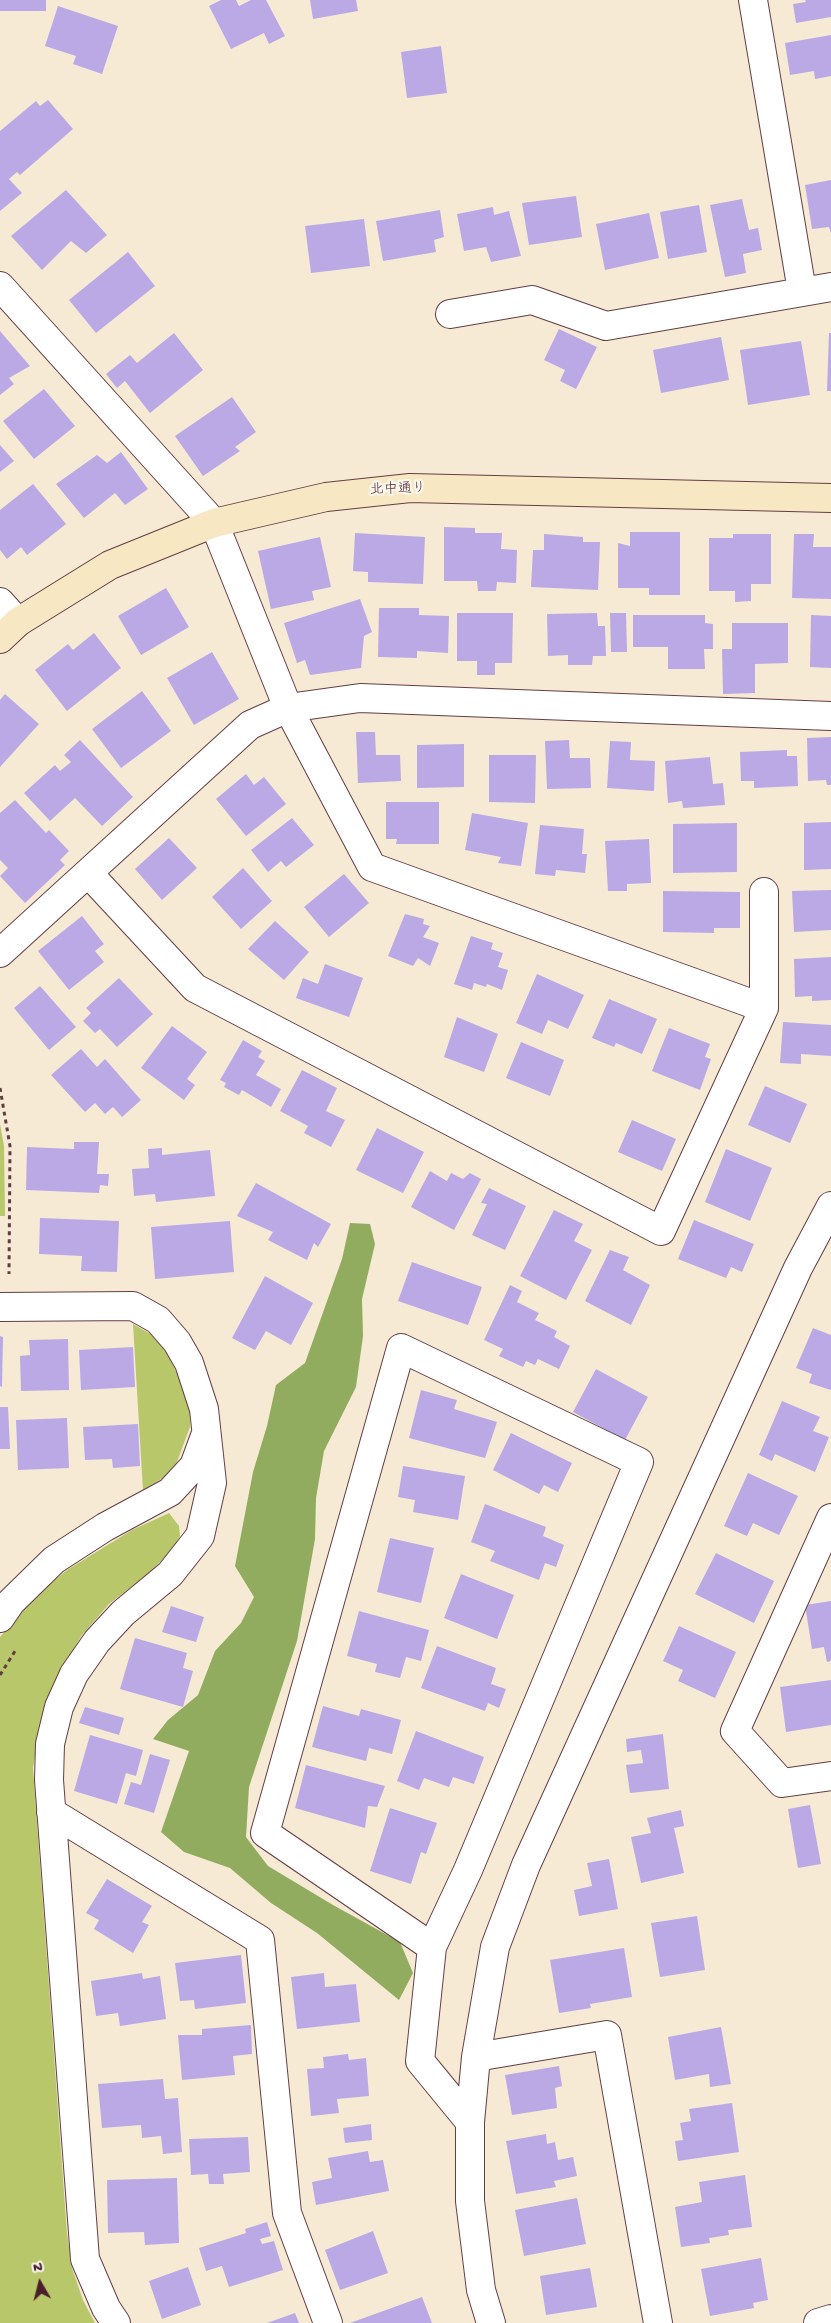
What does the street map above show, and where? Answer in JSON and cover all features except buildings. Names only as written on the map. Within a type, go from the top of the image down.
[{"type":"street","points":[[753,0],[802,291]]},
{"type":"street","points":[[0,286],[214,523],[288,708],[372,866],[764,1008]]},
{"type":"street","points":[[450,314],[532,300],[606,326],[831,287]]},
{"type":"street","name":"北中通り","points":[[6,621],[110,565],[214,523],[326,497],[410,488],[831,498]]},
{"type":"street","points":[[0,953],[89,874],[250,725],[288,708],[360,698],[831,716]]},
{"type":"street","points":[[89,874],[195,988],[661,1231],[764,1008],[764,892]]},
{"type":"street","points":[[491,2323],[482,2290],[470,2201],[470,2122],[476,2057],[496,1947],[526,1866],[798,1268],[831,1206]]},
{"type":"street","points":[[5,1307],[133,1306],[158,1320],[177,1342],[189,1363],[204,1408],[205,1435],[212,1483],[200,1536],[170,1574],[123,1613],[97,1641],[74,1674],[59,1707],[50,1744],[49,1780],[51,1812],[85,2259],[106,2308],[116,2323]]},
{"type":"street","points":[[432,1947],[265,1833],[401,1348],[639,1462],[468,1870],[432,1947],[420,2061],[470,2122]]},
{"type":"street","points":[[0,1618],[8,1596],[54,1560],[105,1527],[170,1492],[194,1466],[205,1435]]},
{"type":"street","points":[[831,1518],[735,1731],[782,1783],[831,1776]]},
{"type":"street","points":[[804,1578],[831,1575]]},
{"type":"street","points":[[51,1812],[260,1940],[287,2213],[328,2323]]},
{"type":"street","points":[[476,2057],[607,2035],[658,2323]]},
{"type":"street","points":[[818,2323],[831,2320]]},
{"type":"path","points":[[0,1088],[10,1146],[5,1307]]},
{"type":"path","points":[[0,1675],[19,1644]]},
{"type":"green space","points":[[0,1124],[4,1146],[5,1216],[0,1216]]},
{"type":"green space","points":[[350,1223],[370,1224],[375,1244],[362,1299],[363,1336],[356,1387],[324,1451],[316,1498],[315,1539],[297,1641],[249,1787],[246,1837],[268,1866],[400,1942],[413,1973],[399,2000],[317,1933],[271,1903],[230,1868],[184,1852],[161,1832],[189,1751],[153,1739],[168,1720],[198,1695],[215,1651],[241,1623],[254,1597],[235,1566],[253,1472],[267,1426],[276,1385],[305,1363],[342,1259]]},
{"type":"green space","points":[[133,1324],[154,1336],[168,1354],[188,1398],[191,1413],[190,1427],[177,1462],[164,1477],[143,1491]]},
{"type":"green space","points":[[169,1513],[179,1526],[180,1536],[173,1549],[149,1573],[109,1604],[82,1635],[57,1676],[42,1715],[33,1768],[67,2233],[72,2268],[83,2300],[95,2323],[0,2323],[0,1637],[33,1598],[67,1570],[132,1530]]}]
